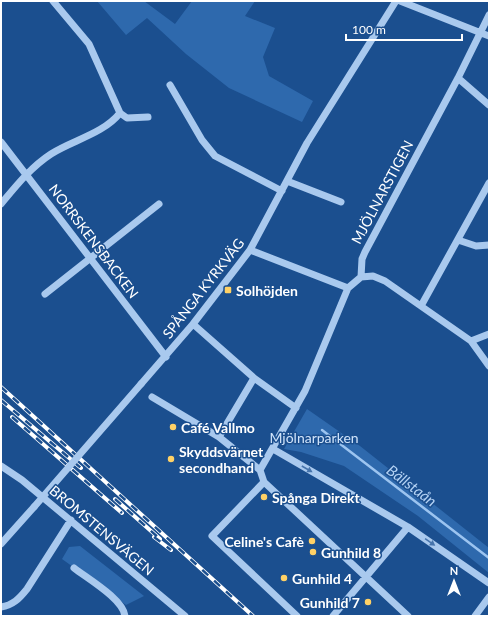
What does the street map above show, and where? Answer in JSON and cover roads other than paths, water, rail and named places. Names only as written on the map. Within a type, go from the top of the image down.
[{"type":"street","points":[[53,1],[89,44],[120,113],[127,118],[148,117]]},
{"type":"street","name":"SPÅNGA KYRKVÄG","points":[[1,544],[166,357],[250,250],[307,143],[396,1]]},
{"type":"street","points":[[400,1],[489,36]]},
{"type":"street","name":"MJÖLNARSTIGEN","points":[[362,277],[362,259],[364,252],[458,78],[489,15]]},
{"type":"street","points":[[458,78],[489,105]]},
{"type":"street","points":[[170,85],[202,140],[215,156],[282,191]]},
{"type":"street","points":[[1,204],[26,174],[51,154],[102,128],[120,113]]},
{"type":"street","name":"NORRSKENSBACKEN","points":[[1,142],[166,357]]},
{"type":"street","points":[[287,180],[341,202]]},
{"type":"street","points":[[421,306],[489,183]]},
{"type":"street","points":[[45,294],[159,204]]},
{"type":"street","points":[[458,240],[476,246],[489,245]]},
{"type":"street","points":[[250,250],[348,288]]},
{"type":"street","points":[[260,470],[305,391],[348,288],[362,277],[373,276],[385,281],[471,341],[489,366]]},
{"type":"street","points":[[193,324],[254,378],[296,408]]},
{"type":"street","points":[[471,341],[489,334]]},
{"type":"street","points":[[219,437],[254,378]]},
{"type":"street","points":[[152,397],[219,437],[260,470],[264,482],[408,616]]},
{"type":"street","points":[[273,449],[408,527],[489,583]]},
{"type":"street","name":"BROMSTENSVÄGEN","points":[[1,466],[22,480],[185,616]]},
{"type":"street","points":[[264,482],[212,536],[297,616]]},
{"type":"street","points":[[1,607],[11,605],[19,600],[71,520]]},
{"type":"street","points":[[333,616],[408,527]]},
{"type":"street","points":[[74,568],[109,594],[124,609],[125,616]]},
{"type":"street","points":[[475,616],[489,597]]},
{"type":"waterway","name":"Bällstaån","points":[[322,430],[489,558]]},
{"type":"railway","points":[[1,387],[253,616]]},
{"type":"railway","points":[[1,400],[81,468]]},
{"type":"railway","points":[[12,417],[122,513]]},
{"type":"railway","points":[[115,499],[160,539]]},
{"type":"railway","points":[[154,537],[171,550]]},
{"type":"place","name":"Solhöjden","points":[[228,290]]},
{"type":"place","name":"Café Vallmo","points":[[173,427]]},
{"type":"place","name":"Skyddsvärnet secondhand","points":[[171,459]]},
{"type":"place","name":"Spånga Direkt","points":[[264,497]]},
{"type":"place","name":"Celine's Cafè","points":[[312,541]]},
{"type":"place","name":"Gunhild 8","points":[[313,552]]},
{"type":"place","name":"Gunhild 4","points":[[284,578]]},
{"type":"place","name":"Gunhild 7","points":[[368,602]]},
{"type":"park label","name":"Mjölnarparken","points":[[314,437]]}]
